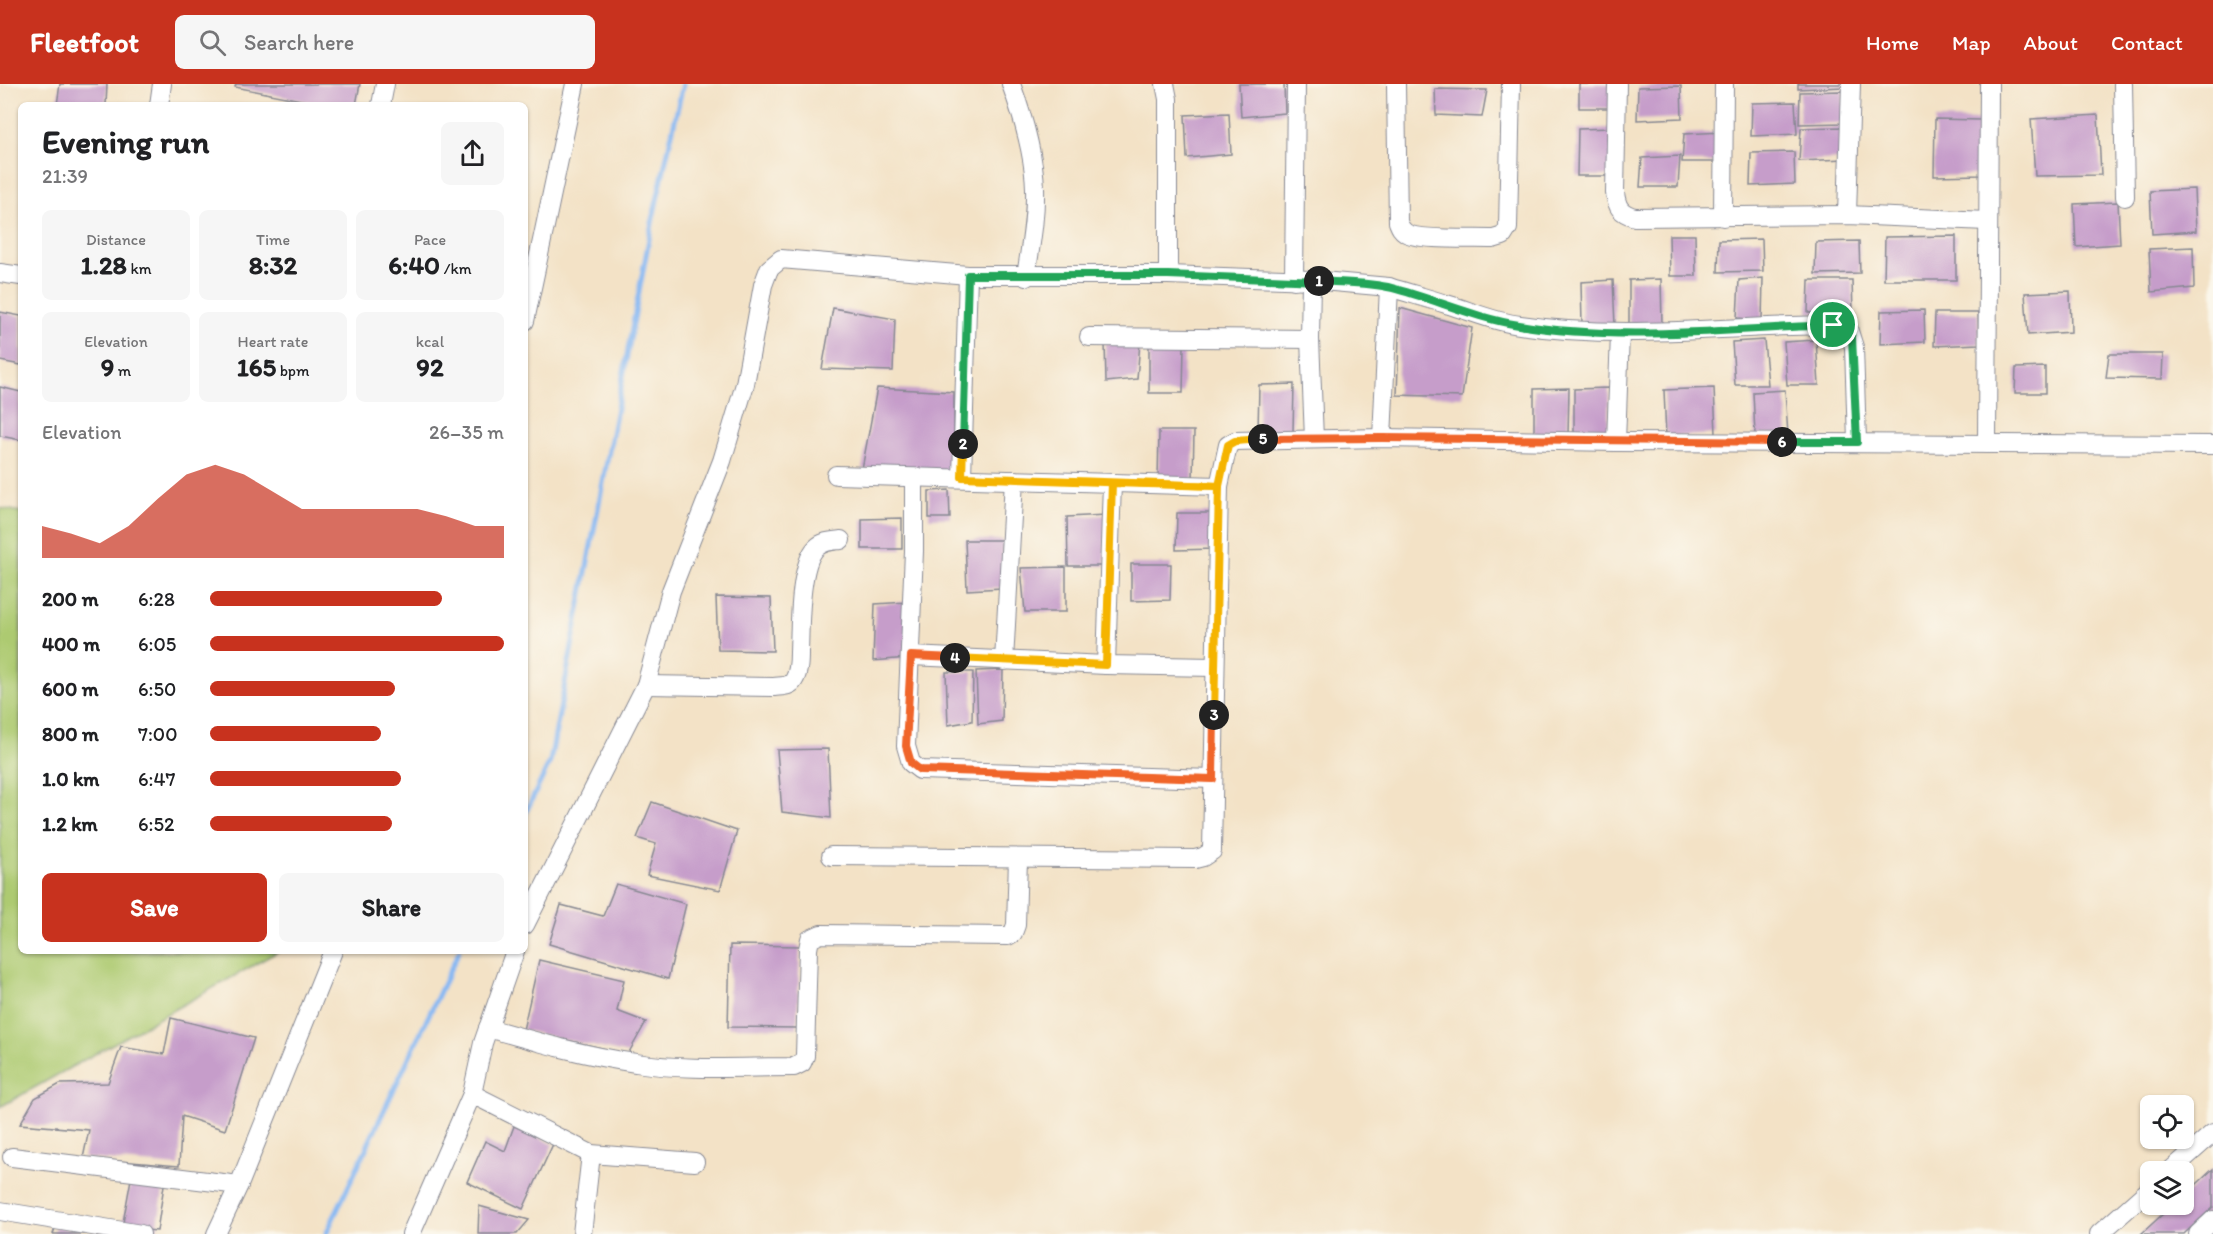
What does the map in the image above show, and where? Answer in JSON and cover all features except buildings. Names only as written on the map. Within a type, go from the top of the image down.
[{"type":"street","points":[[159,102],[162,84]]},
{"type":"street","points":[[382,102],[386,84]]},
{"type":"street","points":[[528,306],[574,84]]},
{"type":"street","points":[[1011,84],[1030,151],[1035,188],[1034,222],[1026,277]]},
{"type":"street","points":[[1165,84],[1168,99],[1168,275]]},
{"type":"street","points":[[1296,84],[1303,280],[1310,339],[1314,439]]},
{"type":"street","points":[[1396,84],[1398,222],[1401,230],[1408,235],[1422,237],[1493,239],[1503,236],[1508,228],[1511,84]]},
{"type":"street","points":[[1617,84],[1615,193],[1617,205],[1623,214],[1635,217],[1847,215],[1987,221]]},
{"type":"street","points":[[1723,217],[1724,84]]},
{"type":"street","points":[[1847,215],[1851,84]]},
{"type":"street","points":[[1987,444],[1989,84]]},
{"type":"street","points":[[2123,84],[2125,197]]},
{"type":"street","points":[[528,919],[646,686],[671,591],[722,461],[745,384],[763,285],[769,269],[781,259],[968,275],[1026,277],[1168,275],[1303,280],[1389,287],[1449,304],[1477,316],[1518,325],[1620,334],[1833,325],[1848,328],[1854,347],[1857,442]]},
{"type":"street","points":[[0,273],[18,276]]},
{"type":"street","points":[[962,477],[968,275]]},
{"type":"street","points":[[1382,438],[1389,287]]},
{"type":"street","points":[[1616,442],[1620,334]]},
{"type":"street","points":[[1089,337],[1310,339]]},
{"type":"street","points":[[831,856],[1195,859],[1212,851],[1219,486],[1228,445],[1235,441],[1382,438],[1616,442],[2213,445]]},
{"type":"street","points":[[836,475],[1219,486]]},
{"type":"street","points":[[914,478],[911,656],[906,746],[911,763],[920,770],[1213,779]]},
{"type":"street","points":[[1004,661],[1014,480]]},
{"type":"street","points":[[1106,665],[1112,483]]},
{"type":"street","points":[[646,686],[789,686],[795,679],[798,667],[801,612],[808,559],[816,548],[825,542],[842,540]]},
{"type":"street","points":[[911,656],[1106,665],[1214,667]]},
{"type":"street","points":[[488,1028],[568,1051],[639,1064],[794,1067],[802,1063],[806,1056],[810,939],[821,934],[1008,936],[1013,933],[1016,924],[1018,858]]},
{"type":"street","points":[[216,1234],[239,1185],[332,954]]},
{"type":"street","points":[[411,1234],[472,1094],[483,1043],[514,954]]},
{"type":"street","points":[[472,1094],[591,1154],[695,1162]]},
{"type":"street","points":[[2181,1161],[2213,1133]]},
{"type":"street","points":[[582,1234],[591,1154]]},
{"type":"street","points":[[12,1157],[239,1185]]},
{"type":"street","points":[[2099,1234],[2140,1198]]},
{"type":"street","points":[[0,1211],[94,1230],[141,1234]]},
{"type":"street","points":[[2198,1234],[2213,1220]]},
{"type":"green space","points":[[0,508],[18,511],[18,954],[274,954],[0,1107]]},
{"type":"waterway","points":[[528,808],[550,762],[653,218],[683,84]]},
{"type":"waterway","points":[[326,1234],[458,954]]},
{"type":"route","points":[[1833,325],[1620,334],[1518,325],[1477,316],[1449,304],[1389,287],[1311,280],[1168,275],[1026,277],[968,275],[962,477],[1219,486],[1213,779],[920,770],[911,763],[906,746],[911,656],[1106,665],[1112,483],[1219,486],[1228,445],[1235,441],[1251,439],[1857,442],[1854,347],[1848,328],[1833,325]]}]
